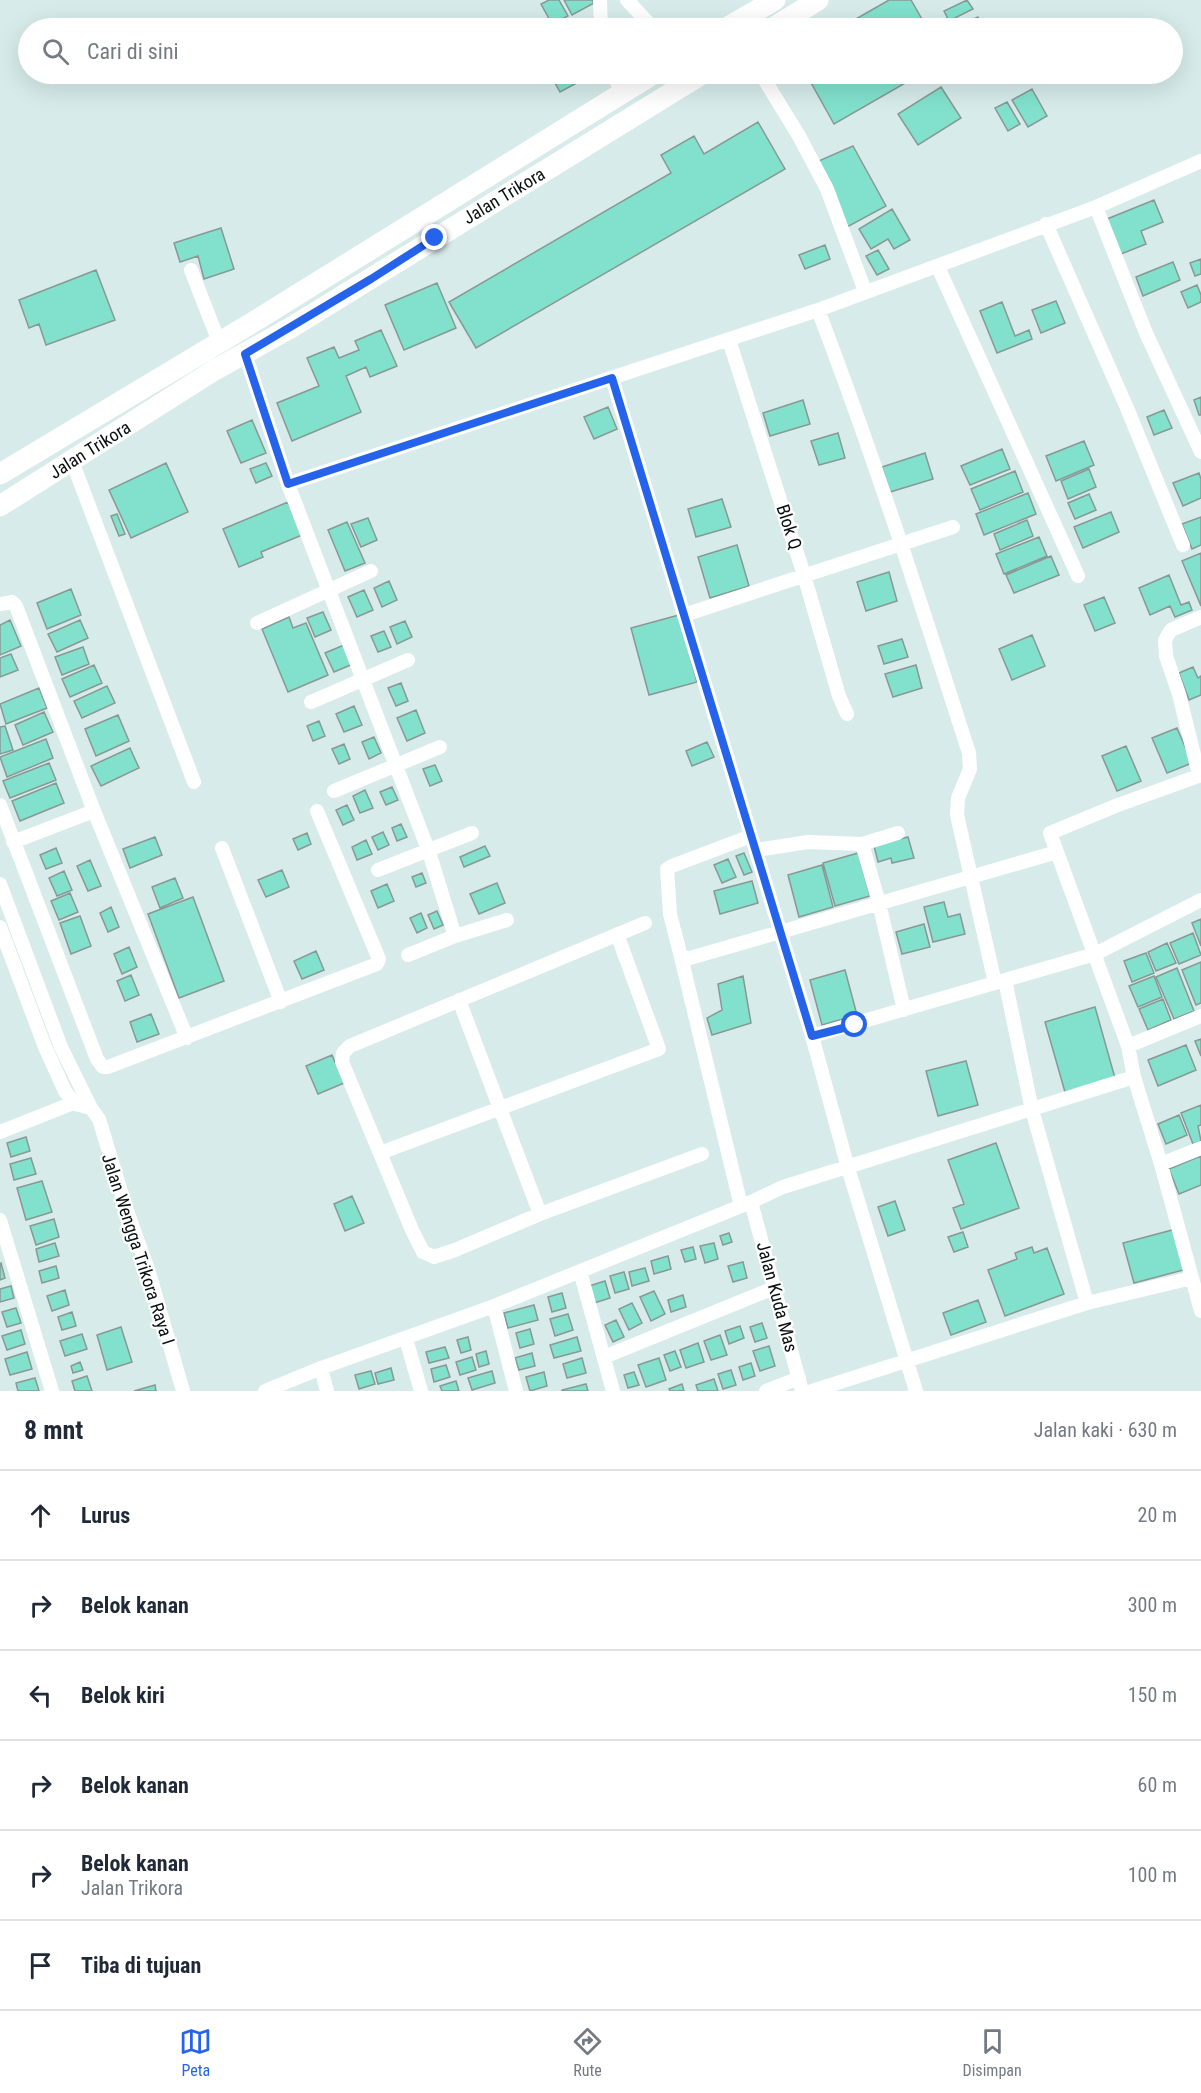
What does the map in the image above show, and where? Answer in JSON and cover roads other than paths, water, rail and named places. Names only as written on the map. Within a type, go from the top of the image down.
[{"type":"main road","points":[[744,18],[775,0]]},
{"type":"main road","points":[[789,18],[818,0]]},
{"type":"main road","name":"Jalan Trikora","points":[[0,474],[45,449],[636,84]]},
{"type":"main road","name":"Jalan Trikora","points":[[0,506],[213,371],[371,279],[686,84]]},
{"type":"main road","points":[[594,110],[598,122],[611,130]]},
{"type":"main road","points":[[546,141],[559,144],[564,158]]},
{"type":"street","points":[[600,0],[601,18]]},
{"type":"street","points":[[627,0],[644,18]]},
{"type":"street","points":[[618,84],[623,92]]},
{"type":"street","points":[[767,84],[799,136],[827,189],[865,291]]},
{"type":"street","points":[[288,484],[818,310],[1096,207],[1201,162]]},
{"type":"street","points":[[1096,207],[1146,333],[1201,452]]},
{"type":"street","points":[[1046,224],[1127,408],[1183,545]]},
{"type":"street","points":[[938,267],[1078,576]]},
{"type":"street","points":[[191,270],[219,342]]},
{"type":"street","points":[[818,310],[861,422],[969,753],[970,770],[958,798],[957,815],[1032,1110],[1088,1303]]},
{"type":"street","name":"Blok Q","points":[[729,340],[804,575],[839,696],[847,714]]},
{"type":"street","points":[[245,354],[288,484],[429,852],[455,936]]},
{"type":"street","points":[[612,378],[812,1036],[848,1168],[916,1391]]},
{"type":"street","points":[[72,461],[194,782]]},
{"type":"street","points":[[684,615],[953,527]]},
{"type":"street","points":[[257,623],[371,571]]},
{"type":"street","points":[[0,604],[12,602],[16,606],[94,811],[187,1038]]},
{"type":"street","points":[[1201,617],[1171,630],[1165,640],[1166,656],[1179,694],[1200,775],[1050,833],[1128,1046],[1134,1077],[1161,1164],[1201,1311]]},
{"type":"street","points":[[311,702],[408,660]]},
{"type":"street","points":[[333,791],[440,747]]},
{"type":"street","points":[[0,805],[103,1067],[187,1038],[378,962],[317,811]]},
{"type":"street","points":[[13,842],[94,811]]},
{"type":"street","points":[[378,870],[429,852],[472,833]]},
{"type":"street","points":[[756,850],[808,842],[862,844],[898,833]]},
{"type":"street","name":"Jalan Kuda Mas","points":[[751,836],[667,869],[670,914],[746,1204],[774,1288],[800,1384]]},
{"type":"street","points":[[862,844],[879,903],[904,1010]]},
{"type":"street","points":[[222,848],[281,1002]]},
{"type":"street","points":[[681,957],[690,958],[1057,852]]},
{"type":"street","name":"Jalan Wengga Trikora Raya I","points":[[0,884],[84,1103]]},
{"type":"street","points":[[812,1036],[1095,954],[1201,900]]},
{"type":"street","points":[[408,955],[455,936],[507,920]]},
{"type":"street","points":[[645,923],[350,1046],[343,1053],[342,1062],[423,1252],[434,1257],[455,1251],[540,1214],[702,1154]]},
{"type":"street","name":"Jalan Wengga Trikora Raya I","points":[[0,927],[45,1047],[65,1091],[84,1103],[99,1119],[148,1269],[183,1391]]},
{"type":"street","points":[[380,1153],[659,1049],[617,934]]},
{"type":"street","points":[[459,1000],[540,1214]]},
{"type":"street","points":[[1128,1046],[1201,1016]]},
{"type":"street","points":[[265,1391],[321,1368],[494,1306],[783,1187],[1134,1077]]},
{"type":"street","points":[[0,1132],[84,1103]]},
{"type":"street","points":[[1161,1164],[1201,1148]]},
{"type":"street","points":[[0,1220],[52,1391]]},
{"type":"street","points":[[580,1271],[613,1391]]},
{"type":"street","points":[[812,1391],[1088,1303],[1192,1278]]},
{"type":"street","points":[[604,1357],[774,1288]]},
{"type":"street","points":[[494,1306],[516,1391]]},
{"type":"street","points":[[406,1339],[421,1391]]},
{"type":"street","points":[[321,1368],[327,1391]]},
{"type":"street","points":[[766,1391],[800,1384]]}]
